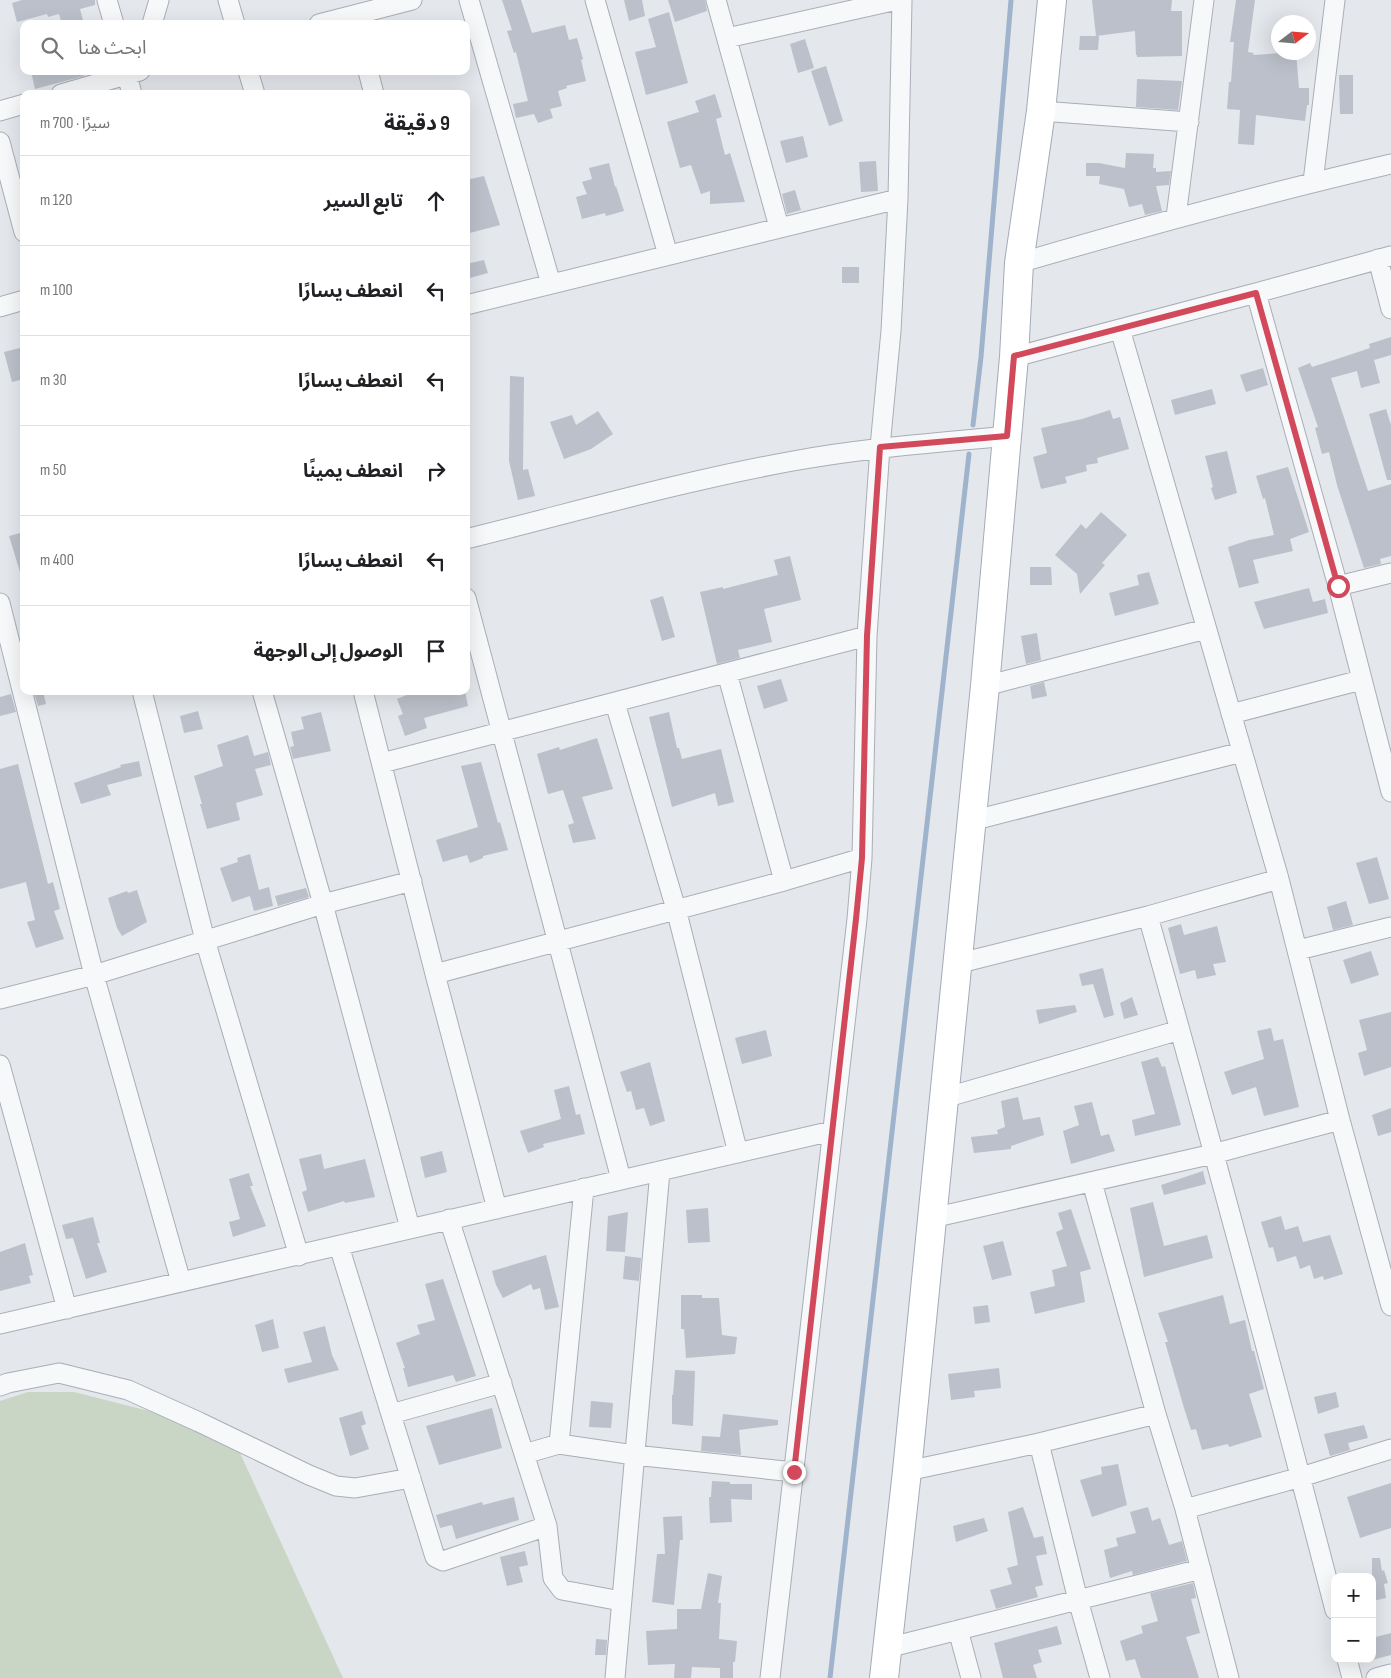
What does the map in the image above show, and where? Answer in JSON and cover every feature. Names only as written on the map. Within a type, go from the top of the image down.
[{"type":"main road","points":[[884,1678],[907,1471],[985,686],[1014,356],[1019,263],[1041,111],[1052,0]]},
{"type":"street","points":[[107,0],[113,20]]},
{"type":"street","points":[[153,20],[159,0]]},
{"type":"street","points":[[228,0],[234,20]]},
{"type":"street","points":[[331,20],[352,13],[412,0]]},
{"type":"street","points":[[469,0],[551,284]]},
{"type":"street","points":[[595,0],[668,255]]},
{"type":"street","points":[[716,0],[779,227]]},
{"type":"street","points":[[727,38],[897,0]]},
{"type":"street","points":[[770,1678],[856,929],[862,858],[867,636],[880,447],[891,331],[898,199],[902,0]]},
{"type":"street","points":[[1176,218],[1204,0]]},
{"type":"street","points":[[1313,182],[1335,0]]},
{"type":"street","points":[[74,90],[124,75]]},
{"type":"street","points":[[132,90],[134,75]]},
{"type":"street","points":[[249,75],[254,90]]},
{"type":"street","points":[[369,75],[373,90]]},
{"type":"street","points":[[0,111],[20,105]]},
{"type":"street","points":[[1041,111],[1189,122]]},
{"type":"street","points":[[0,142],[20,217]]},
{"type":"street","points":[[1019,263],[1176,218],[1313,182],[1391,164]]},
{"type":"street","points":[[470,304],[898,199]]},
{"type":"street","points":[[1014,356],[1256,293],[1384,257],[1391,310]]},
{"type":"street","points":[[1256,293],[1388,770],[1391,792]]},
{"type":"street","points":[[0,307],[20,301]]},
{"type":"street","points":[[1120,329],[1279,880],[1340,1120],[1391,1306]]},
{"type":"street","points":[[470,538],[664,488],[793,461],[880,447],[1007,436]]},
{"type":"street","points":[[1338,586],[1391,573]]},
{"type":"street","points":[[0,603],[20,683]]},
{"type":"street","points":[[470,613],[621,1179]]},
{"type":"street","points":[[985,686],[1206,628]]},
{"type":"street","points":[[382,763],[867,636]]},
{"type":"street","points":[[727,674],[784,881]]},
{"type":"street","points":[[1231,714],[1362,680]]},
{"type":"street","points":[[23,695],[94,975],[181,1282]]},
{"type":"street","points":[[143,695],[205,940],[299,1256]]},
{"type":"street","points":[[263,695],[323,904],[410,1228]]},
{"type":"street","points":[[364,695],[497,1209]]},
{"type":"street","points":[[615,703],[676,909],[738,1153]]},
{"type":"street","points":[[971,821],[1242,752]]},
{"type":"street","points":[[435,974],[784,881],[862,858]]},
{"type":"street","points":[[956,964],[1148,916],[1279,880]]},
{"type":"street","points":[[0,999],[94,975],[323,904],[412,881]]},
{"type":"street","points":[[1148,916],[1301,1477],[1331,1594]]},
{"type":"street","points":[[1298,950],[1391,927]]},
{"type":"street","points":[[944,1098],[1180,1030]]},
{"type":"street","points":[[0,1065],[67,1308]]},
{"type":"street","points":[[932,1218],[1213,1154],[1340,1120]]},
{"type":"street","points":[[0,1324],[832,1131]]},
{"type":"street","points":[[615,1678],[620,1601],[660,1171]]},
{"type":"street","points":[[1092,1182],[1156,1414],[1185,1508],[1229,1678]]},
{"type":"street","points":[[559,1444],[584,1188]]},
{"type":"street","points":[[449,1220],[547,1526],[553,1578],[556,1585],[562,1590],[620,1601]]},
{"type":"street","points":[[339,1246],[435,1557],[443,1561],[547,1526]]},
{"type":"street","points":[[0,1386],[59,1373],[128,1390],[336,1486],[355,1488],[411,1478]]},
{"type":"street","points":[[391,1414],[502,1383]]},
{"type":"street","points":[[907,1471],[1039,1443],[1156,1414]]},
{"type":"street","points":[[1039,1443],[1078,1600],[1100,1678]]},
{"type":"street","points":[[524,1454],[559,1444],[634,1455],[794,1472]]},
{"type":"street","points":[[1185,1508],[1301,1477],[1391,1449]]},
{"type":"street","points":[[887,1648],[1201,1569]]},
{"type":"street","points":[[958,1630],[971,1678]]},
{"type":"street","points":[[1348,1663],[1352,1678]]},
{"type":"street","points":[[1376,1678],[1391,1674]]},
{"type":"green space","points":[[28,1392],[74,1392],[157,1413],[240,1453],[343,1678],[0,1678],[0,1401]]},
{"type":"building","points":[[22,0],[95,0],[95,5],[80,9],[83,20],[61,20],[59,14],[48,17],[47,14],[17,22],[12,3]]},
{"type":"building","points":[[502,0],[521,0],[532,33],[565,25],[569,40],[577,38],[583,59],[581,60],[586,81],[566,86],[567,88],[558,91],[562,106],[550,109],[553,118],[538,123],[534,114],[516,118],[513,104],[528,101],[516,52],[514,53],[507,31],[512,30]]},
{"type":"building","points":[[624,0],[642,0],[645,16],[629,21]]},
{"type":"building","points":[[668,0],[705,0],[707,11],[675,22]]},
{"type":"building","points":[[1092,0],[1172,0],[1171,11],[1182,11],[1182,56],[1137,57],[1135,31],[1096,36]]},
{"type":"building","points":[[1236,0],[1255,0],[1248,52],[1254,53],[1253,55],[1271,54],[1271,60],[1297,60],[1299,88],[1309,88],[1309,105],[1307,105],[1305,121],[1256,115],[1254,145],[1238,144],[1240,110],[1227,109],[1234,42],[1230,42]]},
{"type":"building","points":[[669,12],[688,83],[646,95],[635,52],[656,47],[648,19]]},
{"type":"building","points":[[1080,36],[1099,36],[1098,50],[1079,50]]},
{"type":"building","points":[[805,39],[814,68],[798,73],[790,44]]},
{"type":"building","points":[[826,66],[843,121],[829,126],[811,71]]},
{"type":"building","points":[[32,75],[84,75],[84,76],[35,89]]},
{"type":"building","points":[[1339,75],[1353,75],[1353,114],[1340,114]]},
{"type":"building","points":[[1137,79],[1182,81],[1178,110],[1136,107]]},
{"type":"building","points":[[715,94],[722,117],[716,119],[725,155],[730,153],[745,202],[710,204],[710,191],[701,194],[691,165],[680,168],[667,122],[699,112],[695,101]]},
{"type":"building","points":[[803,136],[808,157],[786,163],[780,141]]},
{"type":"building","points":[[1126,153],[1154,154],[1153,168],[1156,168],[1156,172],[1171,171],[1169,185],[1156,186],[1162,211],[1145,215],[1142,204],[1129,207],[1124,189],[1099,184],[1100,176],[1086,176],[1086,163],[1099,163],[1125,168]]},
{"type":"building","points":[[876,161],[878,191],[861,192],[859,162]]},
{"type":"building","points":[[609,163],[624,211],[606,216],[605,213],[582,219],[576,197],[587,194],[582,182],[592,179],[589,168]]},
{"type":"building","points":[[484,176],[500,225],[470,233],[470,179]]},
{"type":"building","points":[[795,190],[801,210],[787,214],[782,194]]},
{"type":"building","points":[[484,260],[488,273],[470,278],[470,263]]},
{"type":"building","points":[[842,267],[859,267],[859,283],[842,283]]},
{"type":"building","points":[[1391,337],[1391,355],[1374,360],[1380,383],[1361,388],[1357,371],[1331,378],[1368,491],[1391,484],[1391,556],[1380,559],[1381,564],[1364,568],[1337,485],[1329,452],[1322,454],[1315,428],[1318,427],[1298,368],[1310,363],[1312,367],[1370,348],[1369,344]]},
{"type":"building","points":[[20,348],[20,380],[12,382],[4,352]]},
{"type":"building","points":[[1263,368],[1268,385],[1246,392],[1240,375]]},
{"type":"building","points":[[510,376],[524,377],[523,470],[528,469],[535,496],[518,500],[509,461]]},
{"type":"building","points":[[1212,389],[1216,404],[1175,415],[1171,400]]},
{"type":"building","points":[[1386,409],[1391,425],[1391,480],[1387,480],[1369,414]]},
{"type":"building","points":[[1110,410],[1113,419],[1120,417],[1129,449],[1097,458],[1098,463],[1086,465],[1087,471],[1065,477],[1067,483],[1041,489],[1033,457],[1047,453],[1041,428],[1082,419]]},
{"type":"building","points":[[598,411],[613,434],[591,449],[564,459],[550,422],[572,415],[576,425]]},
{"type":"building","points":[[1227,451],[1237,493],[1215,500],[1205,456]]},
{"type":"building","points":[[1288,467],[1309,532],[1290,539],[1293,551],[1253,560],[1259,583],[1239,588],[1228,547],[1274,535],[1265,498],[1263,499],[1256,476]]},
{"type":"building","points":[[1101,512],[1127,535],[1102,563],[1105,565],[1080,594],[1077,574],[1055,555],[1081,524],[1086,529]]},
{"type":"building","points":[[20,533],[20,572],[9,536]]},
{"type":"building","points":[[790,556],[801,600],[764,609],[772,642],[738,650],[740,658],[717,664],[700,592],[723,587],[723,589],[778,575],[774,560]]},
{"type":"building","points":[[1030,567],[1051,567],[1052,585],[1030,585]]},
{"type":"building","points":[[1149,572],[1159,604],[1115,616],[1109,593],[1139,585],[1137,575]]},
{"type":"building","points":[[1309,588],[1313,602],[1325,599],[1328,613],[1264,629],[1254,602]]},
{"type":"building","points":[[663,596],[675,637],[662,641],[650,600]]},
{"type":"building","points":[[1037,633],[1041,660],[1026,664],[1021,636]]},
{"type":"building","points":[[781,679],[788,701],[764,709],[757,686]]},
{"type":"building","points":[[1044,682],[1047,696],[1032,699],[1030,686]]},
{"type":"building","points":[[11,694],[16,712],[0,716],[0,697]]},
{"type":"building","points":[[35,695],[44,695],[46,704],[38,706]]},
{"type":"building","points":[[407,695],[466,695],[468,706],[424,718],[427,728],[405,736],[398,716],[403,714],[397,699]]},
{"type":"building","points":[[198,711],[203,729],[184,733],[180,716]]},
{"type":"building","points":[[321,712],[331,751],[293,759],[290,747],[294,746],[291,732],[304,729],[301,717]]},
{"type":"building","points":[[669,712],[677,748],[679,748],[682,759],[721,749],[734,802],[718,806],[715,793],[672,807],[649,717]]},
{"type":"building","points":[[248,735],[254,756],[268,752],[271,765],[255,769],[263,795],[236,803],[240,820],[207,829],[194,776],[223,766],[217,745]]},
{"type":"building","points":[[597,738],[613,789],[582,797],[596,839],[573,843],[568,825],[574,823],[563,790],[548,794],[537,754],[559,747],[560,750]]},
{"type":"building","points":[[139,761],[142,776],[107,785],[111,795],[81,804],[74,783],[121,767],[120,765]]},
{"type":"building","points":[[481,762],[498,823],[500,822],[508,850],[483,856],[483,858],[470,863],[467,855],[443,862],[436,840],[478,827],[461,766]]},
{"type":"building","points":[[18,764],[48,884],[53,882],[60,909],[54,911],[64,939],[36,948],[27,922],[35,920],[26,882],[0,889],[0,769]]},
{"type":"building","points":[[250,854],[259,890],[269,887],[273,906],[254,911],[250,896],[232,902],[220,868],[238,862],[237,858]]},
{"type":"building","points":[[1377,857],[1389,899],[1369,904],[1356,863]]},
{"type":"building","points":[[306,888],[309,897],[278,906],[275,896]]},
{"type":"building","points":[[137,890],[147,922],[122,936],[117,928],[108,898],[127,891],[128,893]]},
{"type":"building","points":[[1346,901],[1353,925],[1333,930],[1327,907]]},
{"type":"building","points":[[1181,924],[1184,935],[1217,926],[1226,962],[1213,964],[1216,975],[1197,979],[1195,970],[1180,974],[1168,928]]},
{"type":"building","points":[[1371,951],[1379,975],[1351,984],[1343,960]]},
{"type":"building","points":[[1103,968],[1114,1015],[1104,1018],[1093,984],[1082,986],[1079,974]]},
{"type":"building","points":[[1132,997],[1138,1015],[1124,1019],[1120,1003]]},
{"type":"building","points":[[1075,1005],[1077,1012],[1039,1024],[1036,1010]]},
{"type":"building","points":[[1391,1012],[1391,1067],[1364,1076],[1358,1053],[1367,1050],[1359,1020]]},
{"type":"building","points":[[1271,1028],[1274,1041],[1283,1039],[1299,1107],[1264,1116],[1256,1087],[1232,1095],[1224,1072],[1264,1059],[1257,1031]]},
{"type":"building","points":[[766,1030],[772,1056],[742,1064],[735,1038]]},
{"type":"building","points":[[1158,1057],[1162,1067],[1165,1066],[1181,1125],[1135,1136],[1132,1120],[1155,1114],[1141,1062]]},
{"type":"building","points":[[650,1062],[665,1121],[650,1126],[644,1108],[636,1110],[631,1091],[627,1092],[620,1072]]},
{"type":"building","points":[[569,1086],[576,1115],[580,1114],[585,1134],[543,1144],[544,1147],[528,1153],[520,1131],[561,1119],[554,1090]]},
{"type":"building","points":[[1018,1097],[1023,1120],[1040,1117],[1044,1135],[1011,1146],[1011,1149],[974,1153],[971,1137],[998,1134],[997,1130],[1005,1127],[1001,1101]]},
{"type":"building","points":[[1092,1102],[1101,1136],[1109,1134],[1115,1151],[1071,1164],[1063,1131],[1079,1125],[1074,1106]]},
{"type":"building","points":[[1391,1108],[1391,1132],[1378,1136],[1372,1115]]},
{"type":"building","points":[[442,1151],[447,1172],[425,1178],[420,1157]]},
{"type":"building","points":[[321,1154],[324,1169],[365,1159],[375,1197],[345,1203],[344,1201],[308,1212],[302,1192],[307,1190],[299,1159]]},
{"type":"building","points":[[1203,1171],[1206,1184],[1164,1195],[1161,1185]]},
{"type":"building","points":[[249,1173],[253,1186],[250,1186],[266,1226],[233,1237],[229,1222],[240,1219],[229,1179]]},
{"type":"building","points":[[1153,1202],[1164,1246],[1207,1235],[1213,1258],[1144,1277],[1130,1208]]},
{"type":"building","points":[[708,1208],[710,1242],[688,1243],[686,1210]]},
{"type":"building","points":[[1071,1209],[1091,1269],[1080,1272],[1085,1302],[1035,1314],[1030,1292],[1055,1286],[1052,1270],[1067,1266],[1056,1232],[1063,1229],[1058,1213]]},
{"type":"building","points":[[628,1212],[625,1252],[606,1251],[608,1216]]},
{"type":"building","points":[[1281,1216],[1285,1230],[1298,1226],[1303,1242],[1330,1235],[1343,1274],[1324,1280],[1323,1276],[1314,1279],[1310,1265],[1300,1269],[1296,1256],[1277,1262],[1273,1247],[1269,1248],[1261,1222]]},
{"type":"building","points":[[93,1217],[100,1243],[97,1243],[107,1272],[86,1279],[73,1238],[66,1239],[62,1225]]},
{"type":"building","points":[[1003,1241],[1012,1275],[992,1280],[983,1246]]},
{"type":"building","points":[[25,1243],[33,1275],[29,1276],[31,1283],[0,1291],[0,1252]]},
{"type":"building","points":[[546,1255],[559,1307],[545,1310],[540,1288],[533,1290],[531,1284],[503,1298],[496,1285],[492,1271]]},
{"type":"building","points":[[625,1256],[641,1258],[639,1281],[623,1279]]},
{"type":"building","points":[[443,1279],[476,1376],[456,1382],[453,1375],[408,1387],[403,1368],[405,1368],[396,1343],[420,1334],[417,1325],[435,1320],[425,1284]]},
{"type":"building","points":[[681,1295],[702,1295],[702,1298],[719,1298],[722,1335],[737,1337],[735,1354],[686,1358],[684,1329],[681,1329]]},
{"type":"building","points":[[1223,1295],[1230,1324],[1245,1320],[1252,1351],[1254,1351],[1264,1389],[1249,1394],[1262,1437],[1229,1447],[1228,1444],[1202,1450],[1196,1429],[1191,1430],[1165,1342],[1168,1342],[1158,1313]]},
{"type":"building","points":[[988,1305],[990,1322],[975,1324],[973,1307]]},
{"type":"building","points":[[273,1319],[279,1348],[262,1352],[255,1325]]},
{"type":"building","points":[[325,1326],[332,1355],[339,1370],[288,1383],[284,1369],[312,1362],[303,1332]]},
{"type":"building","points":[[999,1368],[1001,1388],[974,1391],[975,1397],[951,1400],[948,1374]]},
{"type":"building","points":[[675,1370],[695,1371],[693,1426],[672,1424],[672,1395]]},
{"type":"building","points":[[1336,1392],[1339,1407],[1318,1414],[1314,1397]]},
{"type":"building","points":[[591,1401],[613,1403],[611,1428],[589,1427]]},
{"type":"building","points":[[492,1408],[502,1448],[439,1465],[426,1426]]},
{"type":"building","points":[[362,1411],[366,1424],[361,1426],[369,1449],[350,1456],[339,1418]]},
{"type":"building","points":[[723,1414],[778,1420],[778,1425],[739,1430],[741,1455],[701,1451],[702,1436],[720,1437]]},
{"type":"building","points":[[1364,1425],[1368,1438],[1348,1443],[1350,1450],[1330,1456],[1324,1434]]},
{"type":"building","points":[[1118,1464],[1127,1505],[1092,1517],[1080,1480],[1102,1474],[1101,1467]]},
{"type":"building","points":[[712,1481],[730,1482],[730,1484],[752,1484],[752,1500],[731,1499],[732,1522],[710,1523],[709,1497],[711,1497]]},
{"type":"building","points":[[1391,1483],[1391,1528],[1360,1538],[1347,1497]]},
{"type":"building","points":[[514,1497],[519,1520],[456,1539],[452,1525],[440,1528],[436,1515],[482,1502],[483,1505]]},
{"type":"building","points":[[1023,1507],[1034,1538],[1043,1536],[1047,1554],[1036,1556],[1043,1585],[1035,1587],[1038,1597],[996,1609],[990,1590],[1012,1584],[1007,1568],[1018,1565],[1008,1512]]},
{"type":"building","points":[[1148,1507],[1152,1521],[1160,1518],[1169,1545],[1182,1541],[1187,1561],[1133,1575],[1132,1571],[1110,1578],[1104,1550],[1118,1546],[1116,1538],[1136,1533],[1130,1512]]},
{"type":"building","points":[[682,1516],[683,1540],[680,1540],[674,1605],[652,1602],[657,1554],[665,1554],[663,1517]]},
{"type":"building","points":[[984,1518],[988,1531],[956,1542],[953,1526]]},
{"type":"building","points":[[525,1551],[528,1565],[519,1567],[523,1582],[507,1586],[500,1557]]},
{"type":"building","points":[[1372,1558],[1380,1558],[1382,1571],[1384,1570],[1388,1583],[1384,1584],[1386,1598],[1376,1600],[1376,1573],[1372,1573]]},
{"type":"building","points":[[708,1573],[722,1576],[718,1603],[721,1603],[719,1639],[737,1641],[735,1662],[733,1662],[733,1678],[720,1678],[720,1668],[692,1667],[691,1678],[674,1678],[675,1664],[648,1665],[646,1631],[677,1629],[677,1609],[701,1609]]},
{"type":"building","points":[[1193,1583],[1196,1598],[1191,1599],[1200,1633],[1186,1637],[1199,1678],[1141,1678],[1135,1659],[1126,1661],[1120,1641],[1143,1633],[1141,1626],[1158,1621],[1150,1593]]},
{"type":"building","points":[[1057,1626],[1062,1644],[1038,1650],[1042,1662],[1033,1665],[1037,1678],[1003,1678],[994,1643]]},
{"type":"building","points":[[1391,1633],[1391,1655],[1376,1659],[1376,1637]]},
{"type":"building","points":[[596,1639],[607,1640],[606,1655],[595,1655]]},
{"type":"waterway","points":[[973,425],[981,357],[1011,0]]},
{"type":"waterway","points":[[830,1678],[969,454]]},
{"type":"route","points":[[794,1472],[862,858],[867,636],[880,447],[1007,436],[1014,356],[1256,293],[1338,586]]}]
